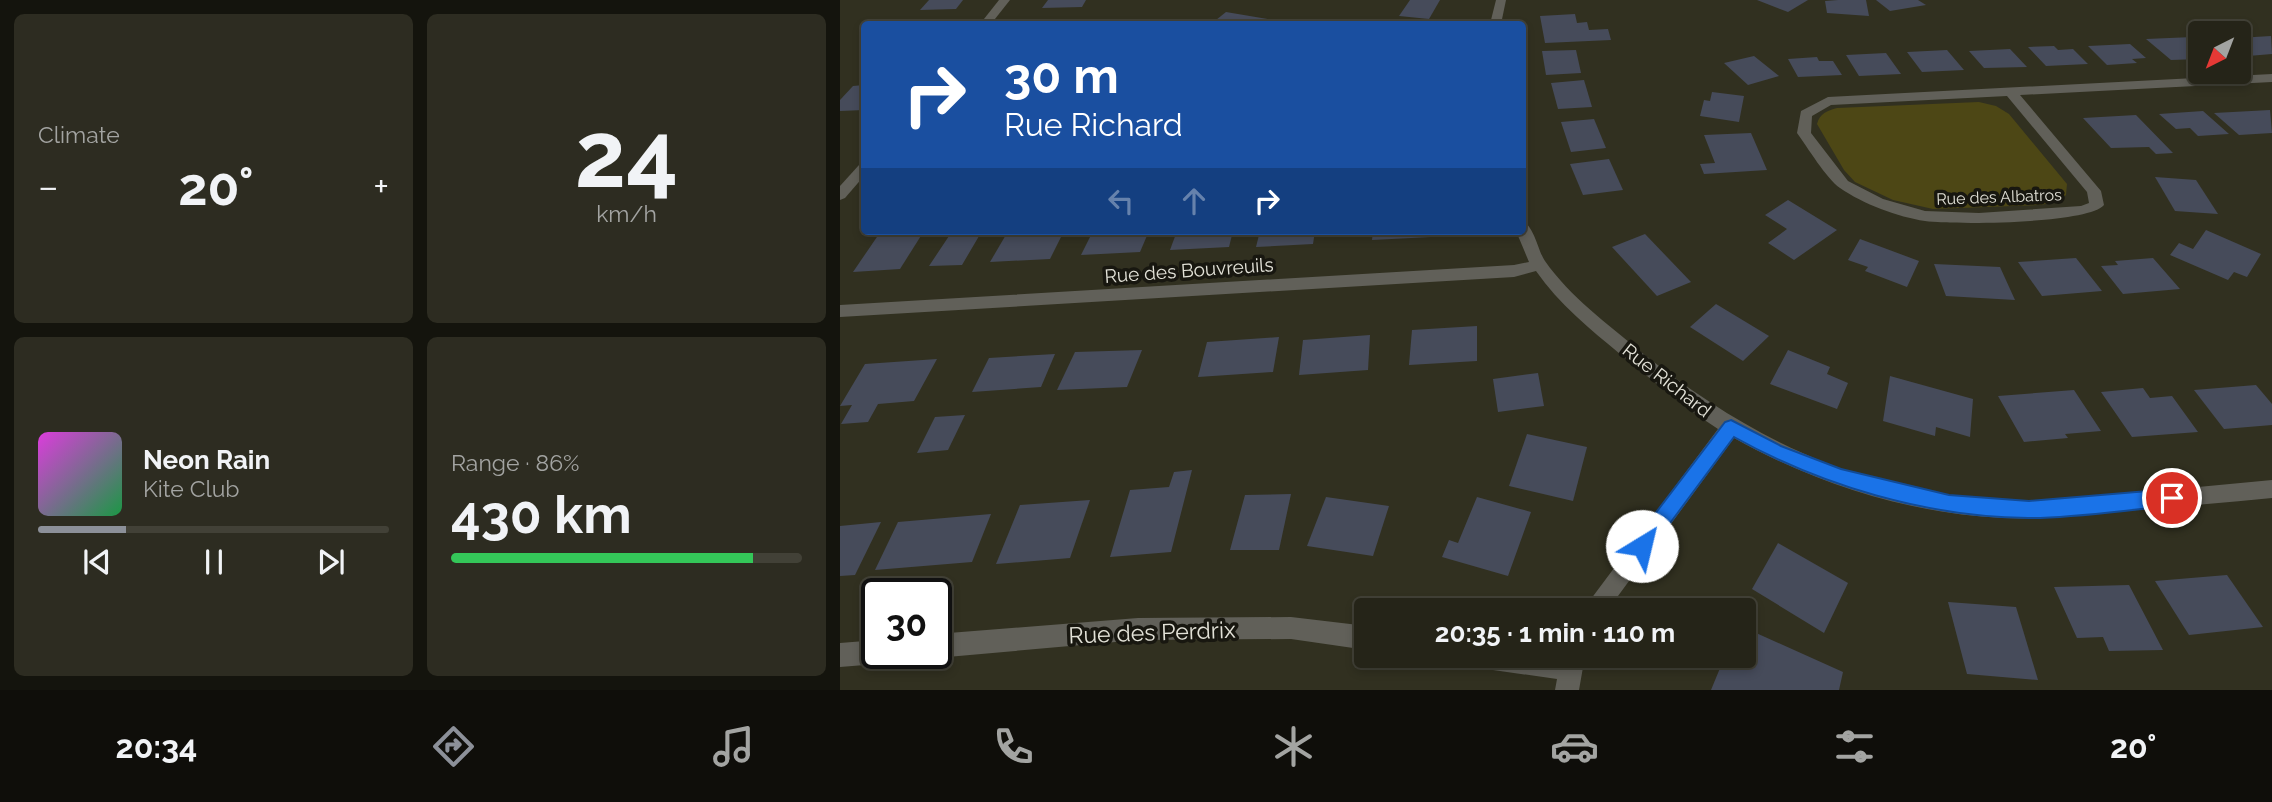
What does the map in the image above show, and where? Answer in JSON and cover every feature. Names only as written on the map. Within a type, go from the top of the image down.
[{"type":"street","points":[[988,21],[1005,0]]},
{"type":"street","points":[[1496,21],[1501,0]]},
{"type":"street","name":"Rue des Albatros","points":[[2010,91],[2094,191],[2097,205],[2084,212],[1979,218],[1924,216],[1878,202],[1843,184],[1804,133],[1806,114],[1828,101],[2010,91],[2272,78]]},
{"type":"street","points":[[840,195],[861,171]]},
{"type":"street","name":"Rue Richard","points":[[1524,235],[1539,265],[1566,295],[1621,345],[1683,395],[1774,451],[1840,476],[1920,498],[1977,507],[2029,509],[2272,489]]},
{"type":"street","name":"Rue des Bouvreuils","points":[[840,311],[1514,271],[1539,265]]},
{"type":"street","points":[[1603,598],[1731,427]]},
{"type":"street","name":"Rue des Perdrix","points":[[952,645],[1138,629],[1291,628],[1354,637]]},
{"type":"street","points":[[840,655],[861,653]]},
{"type":"street","points":[[1547,668],[1570,672]]},
{"type":"shaded area","points":[[1979,102],[1996,106],[2009,114],[2067,184],[2066,195],[2058,202],[1933,209],[1893,200],[1855,182],[1844,170],[1817,124],[1824,113],[1837,108]]},
{"type":"building","points":[[929,0],[963,0],[956,9],[920,10]]},
{"type":"building","points":[[1048,0],[1086,0],[1082,7],[1042,8]]},
{"type":"building","points":[[1410,0],[1440,0],[1429,19],[1399,16]]},
{"type":"building","points":[[1757,0],[1808,0],[1788,12]]},
{"type":"building","points":[[1866,0],[1869,16],[1827,13],[1825,1]]},
{"type":"building","points":[[1876,0],[1918,0],[1926,5],[1890,11]]},
{"type":"building","points":[[1226,12],[1274,20],[1272,21],[1215,21]]},
{"type":"building","points":[[1575,14],[1577,23],[1587,22],[1589,30],[1608,29],[1611,40],[1545,43],[1540,16]]},
{"type":"building","points":[[2271,36],[2272,54],[2251,56],[2251,37]]},
{"type":"building","points":[[2188,37],[2188,59],[2171,60],[2146,39]]},
{"type":"building","points":[[2130,44],[2146,58],[2132,59],[2137,63],[2107,65],[2088,46]]},
{"type":"building","points":[[2054,46],[2058,50],[2073,49],[2088,64],[2046,66],[2028,47]]},
{"type":"building","points":[[2010,49],[2027,67],[1984,68],[1969,51]]},
{"type":"building","points":[[1576,50],[1581,73],[1546,75],[1542,51]]},
{"type":"building","points":[[1947,50],[1964,70],[1922,72],[1907,52]]},
{"type":"building","points":[[1886,53],[1901,74],[1859,76],[1846,55]]},
{"type":"building","points":[[1754,56],[1779,76],[1748,85],[1724,63]]},
{"type":"building","points":[[1817,57],[1819,61],[1833,61],[1842,75],[1798,77],[1788,59]]},
{"type":"building","points":[[1584,80],[1592,107],[1558,109],[1551,83]]},
{"type":"building","points":[[861,85],[861,110],[840,111],[840,100],[853,86]]},
{"type":"building","points":[[1712,92],[1744,96],[1739,122],[1700,116],[1704,100],[1710,101]]},
{"type":"building","points":[[2270,110],[2272,133],[2239,135],[2214,113]]},
{"type":"building","points":[[2203,111],[2229,134],[2198,136],[2190,128],[2176,129],[2159,114]]},
{"type":"building","points":[[2136,115],[2173,153],[2156,154],[2149,147],[2111,148],[2083,118]]},
{"type":"building","points":[[1594,119],[1606,148],[1571,152],[1561,122]]},
{"type":"building","points":[[1751,133],[1767,170],[1704,174],[1700,164],[1715,163],[1704,135]]},
{"type":"building","points":[[1609,159],[1623,190],[1583,195],[1570,164]]},
{"type":"building","points":[[2155,177],[2196,180],[2218,214],[2175,211]]},
{"type":"building","points":[[1788,200],[1837,230],[1794,260],[1768,243],[1787,229],[1765,215]]},
{"type":"building","points":[[2206,230],[2261,254],[2247,277],[2234,272],[2228,280],[2170,255],[2179,243],[2193,249]]},
{"type":"building","points":[[1645,234],[1691,282],[1657,296],[1612,247]]},
{"type":"building","points":[[878,235],[921,235],[900,269],[853,272]]},
{"type":"building","points":[[980,235],[962,265],[929,266],[949,236]]},
{"type":"building","points":[[1006,235],[1062,235],[1050,259],[990,262]]},
{"type":"building","points":[[1091,235],[1147,235],[1140,252],[1081,255]]},
{"type":"building","points":[[1176,235],[1232,235],[1229,247],[1170,250]]},
{"type":"building","points":[[1259,235],[1314,235],[1313,244],[1256,247]]},
{"type":"building","points":[[1373,235],[1431,235],[1431,237],[1372,240]]},
{"type":"building","points":[[1860,239],[1919,261],[1907,287],[1865,271],[1868,267],[1848,260]]},
{"type":"building","points":[[2076,258],[2102,291],[2042,296],[2018,262]]},
{"type":"building","points":[[2153,258],[2180,289],[2123,294],[2101,266],[2118,265],[2115,261]]},
{"type":"building","points":[[1934,264],[2000,267],[2015,300],[1946,296]]},
{"type":"building","points":[[1716,304],[1769,336],[1743,361],[1690,327]]},
{"type":"building","points":[[1477,326],[1477,361],[1409,365],[1412,330]]},
{"type":"building","points":[[1370,335],[1368,370],[1299,375],[1303,340]]},
{"type":"building","points":[[1279,337],[1273,372],[1198,377],[1207,342]]},
{"type":"building","points":[[1142,350],[1127,387],[1057,390],[1075,352]]},
{"type":"building","points":[[1788,350],[1830,367],[1827,374],[1848,383],[1837,409],[1770,384]]},
{"type":"building","points":[[1055,354],[1041,387],[972,392],[989,358]]},
{"type":"building","points":[[937,359],[914,401],[878,404],[868,422],[841,424],[852,405],[840,406],[865,364]]},
{"type":"building","points":[[1538,373],[1544,406],[1498,412],[1493,379]]},
{"type":"building","points":[[1890,376],[1973,399],[1970,437],[1936,427],[1935,436],[1883,421]]},
{"type":"building","points":[[2256,385],[2272,404],[2272,425],[2224,429],[2194,390]]},
{"type":"building","points":[[2143,388],[2150,398],[2172,396],[2198,432],[2132,437],[2101,392]]},
{"type":"building","points":[[2074,390],[2101,431],[2065,434],[2068,438],[2024,442],[1998,396]]},
{"type":"building","points":[[965,415],[948,450],[917,453],[935,417]]},
{"type":"building","points":[[1527,434],[1587,447],[1573,501],[1509,486]]},
{"type":"building","points":[[1192,470],[1171,552],[1110,557],[1130,490],[1169,487],[1174,472]]},
{"type":"building","points":[[1291,494],[1279,550],[1230,550],[1245,495]]},
{"type":"building","points":[[1326,497],[1389,506],[1373,556],[1307,546]]},
{"type":"building","points":[[1477,497],[1531,512],[1508,576],[1442,557],[1449,540],[1458,543]]},
{"type":"building","points":[[1090,500],[1070,558],[996,564],[1020,505]]},
{"type":"building","points":[[991,514],[972,562],[875,570],[898,522]]},
{"type":"building","points":[[881,522],[855,575],[840,576],[840,526]]},
{"type":"building","points":[[1778,543],[1848,583],[1824,633],[1752,589]]},
{"type":"building","points":[[2227,575],[2263,627],[2189,635],[2155,581]]},
{"type":"building","points":[[2129,585],[2163,650],[2109,651],[2103,637],[2077,638],[2054,587]]},
{"type":"building","points":[[1948,602],[2016,607],[2038,680],[1967,674]]},
{"type":"building","points":[[1756,633],[1843,672],[1839,690],[1711,690],[1720,668],[1756,668]]},
{"type":"route","points":[[1642,546],[1731,427],[1774,451],[1816,468],[1891,491],[1949,503],[2029,509],[2172,498]]}]
